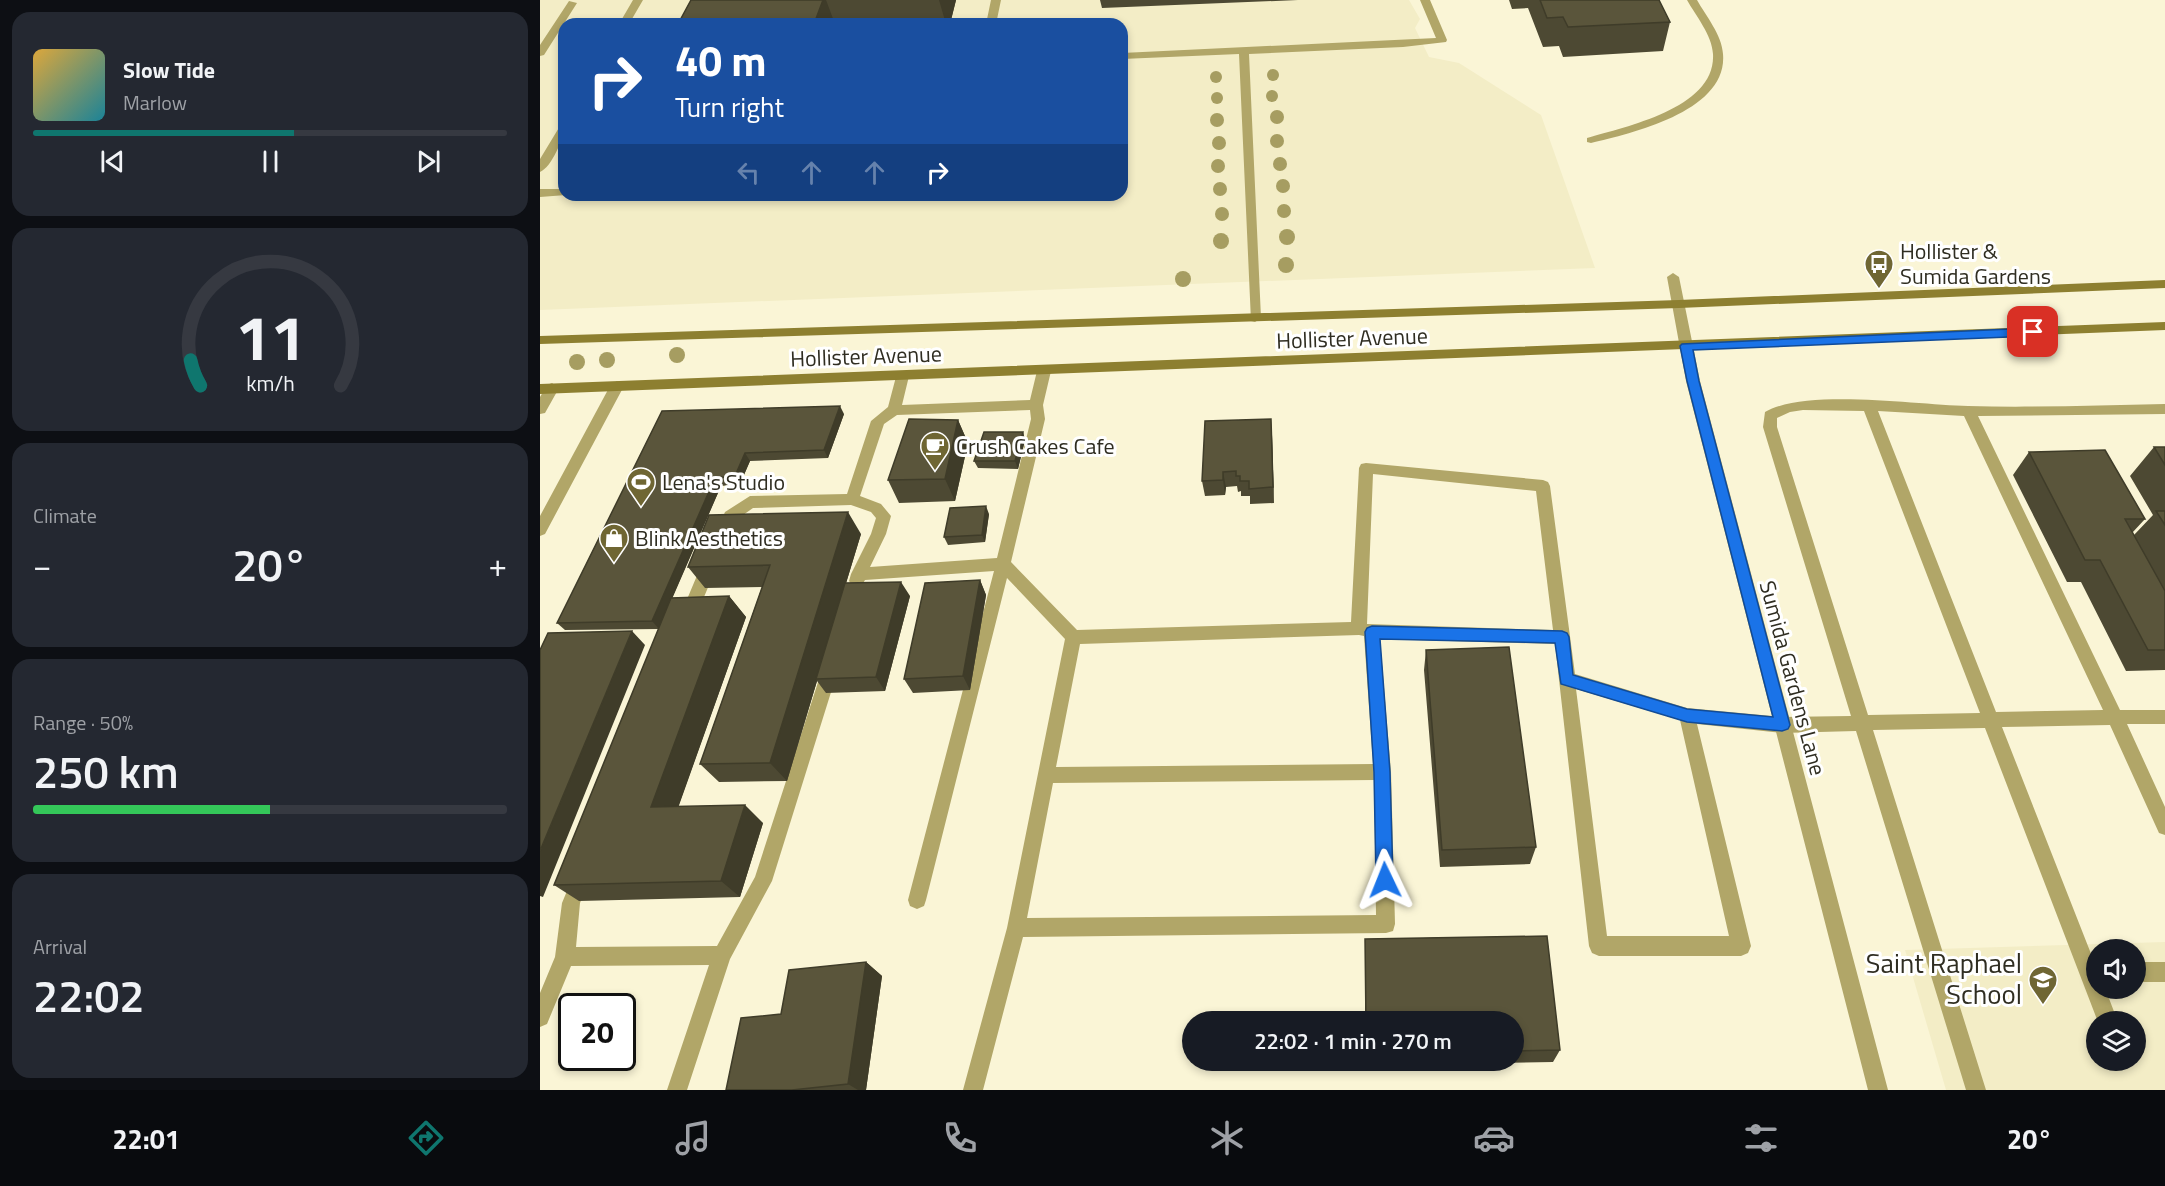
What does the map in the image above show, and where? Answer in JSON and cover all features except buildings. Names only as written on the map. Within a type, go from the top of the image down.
[{"type":"main road","name":"Hollister Avenue","points":[[540,340],[1679,304],[2165,284]]},
{"type":"main road","name":"Hollister Avenue","points":[[546,388],[2165,326]]},
{"type":"street","points":[[628,18],[638,0]]},
{"type":"street","points":[[992,18],[996,0]]},
{"type":"street","points":[[1128,56],[1403,44],[1442,40],[1425,0]]},
{"type":"street","points":[[1591,140],[1682,109],[1702,95],[1713,80],[1718,54],[1692,0]]},
{"type":"street","points":[[562,18],[572,3]]},
{"type":"street","points":[[540,53],[558,25]]},
{"type":"street","points":[[1244,51],[1255,318]]},
{"type":"street","points":[[540,169],[558,138]]},
{"type":"street","points":[[540,193],[558,192]]},
{"type":"street","name":"Sumida Gardens Lane","points":[[1673,277],[1693,381],[1878,1090]]},
{"type":"street","points":[[917,900],[1038,419],[1036,405],[1044,370]]},
{"type":"street","points":[[894,410],[902,376]]},
{"type":"street","points":[[540,530],[617,386]]},
{"type":"street","points":[[540,409],[546,388]]},
{"type":"street","points":[[852,499],[878,421],[894,410],[1036,405]]},
{"type":"street","points":[[1976,1090],[1770,427],[1770,416],[1776,410],[1793,406],[1869,406],[1969,411],[2165,409]]},
{"type":"street","points":[[1869,406],[1989,719],[2086,954]]},
{"type":"street","points":[[1969,411],[2165,827]]},
{"type":"street","points":[[1016,928],[1386,924],[1382,772],[1366,630],[1366,468],[1543,486],[1599,946],[1741,946],[1687,715]]},
{"type":"street","points":[[680,634],[730,516],[750,502],[852,499],[876,508],[884,516],[881,534],[862,562],[852,596]]},
{"type":"street","points":[[859,574],[1003,564],[1074,636],[1366,630],[1562,637]]},
{"type":"street","points":[[973,1090],[1016,928],[1074,636]]},
{"type":"street","points":[[677,1090],[722,955],[763,881],[833,662]]},
{"type":"street","points":[[1566,679],[1687,715],[1782,725],[2165,717]]},
{"type":"street","points":[[1047,775],[1382,772]]},
{"type":"street","points":[[540,1017],[565,957],[572,903],[587,861]]},
{"type":"street","points":[[565,957],[722,955]]},
{"type":"street","points":[[2146,972],[2165,972]]},
{"type":"shaded area","points":[[540,0],[1409,0],[1420,19],[1415,28],[1429,57],[1459,63],[1541,115],[1595,268],[540,310]]},
{"type":"shaded area","name":"Saint Raphael School","points":[[2165,942],[2165,1090],[1946,1090],[1905,950],[2086,944],[2086,999],[2146,999],[2146,943]]},
{"type":"place","name":"Hollister & Sumida Gardens","points":[[1879,290]]},
{"type":"place","name":"Crush Cakes Cafe","points":[[935,472]]},
{"type":"place","name":"Lena's Studio","points":[[641,508]]},
{"type":"place","name":"Blink Aesthetics","points":[[614,564]]},
{"type":"place","name":"Saint Raphael School","points":[[2043,1006]]},
{"type":"route","points":[[1385,880],[1382,772],[1372,632],[1562,637],[1566,679],[1687,715],[1782,725],[1693,381],[1686,346],[2033,332]]}]
